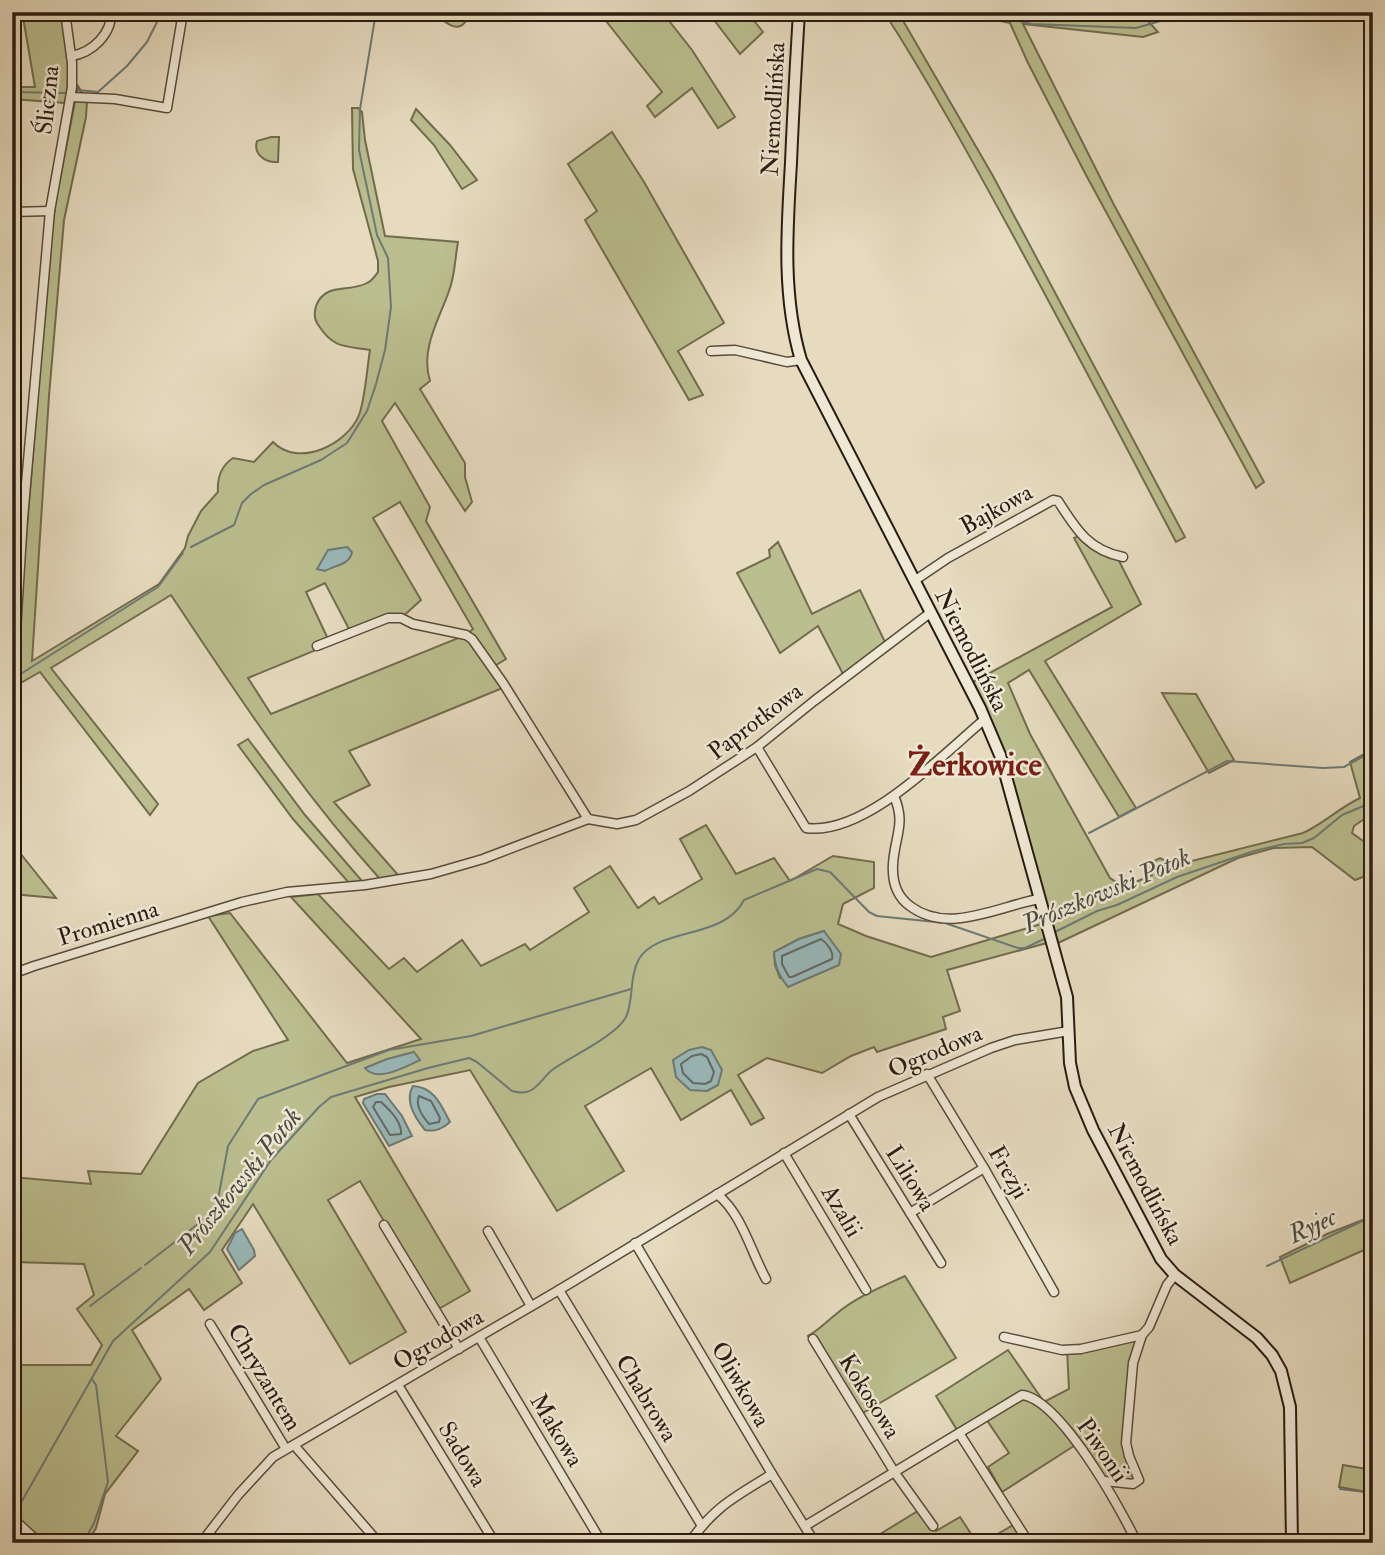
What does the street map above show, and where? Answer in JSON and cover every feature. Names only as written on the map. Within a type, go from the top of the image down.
[{"type":"main road","name":"Niemodlińska","points":[[799,12],[787,279],[792,323],[801,360],[985,719],[1000,755],[1066,997],[1071,1072],[1082,1107],[1153,1245],[1175,1275],[1257,1338],[1272,1355],[1281,1371],[1290,1407],[1292,1543]]},
{"type":"street","name":"Śliczna","points":[[12,695],[15,606],[50,211],[71,97],[71,56],[65,12]]},
{"type":"street","points":[[71,56],[83,52],[104,36],[111,12]]},
{"type":"street","points":[[71,97],[115,99],[167,108],[183,12]]},
{"type":"street","points":[[12,212],[50,211]]},
{"type":"street","points":[[711,351],[735,350],[787,362],[801,360]]},
{"type":"street","name":"Bajkowa","points":[[914,581],[948,558],[1053,499],[1058,501],[1076,528],[1095,547],[1108,554],[1123,557]]},
{"type":"street","points":[[12,517],[23,517]]},
{"type":"street","name":"Paprotkowa","points":[[502,852],[588,819],[617,824],[636,820],[689,791],[757,747],[930,613]]},
{"type":"street","points":[[317,646],[355,629],[393,617],[466,635],[472,639],[503,682],[545,754],[588,819]]},
{"type":"street","points":[[757,747],[806,828],[840,825],[894,796],[985,719]]},
{"type":"street","points":[[894,796],[901,811],[894,858],[894,880],[897,891],[916,911],[940,918],[958,918],[995,912],[1040,899]]},
{"type":"street","name":"Promienna","points":[[12,974],[242,902],[287,892],[365,885],[432,874],[502,852]]},
{"type":"street","name":"Ogrodowa","points":[[201,1543],[262,1466],[290,1447],[559,1290],[849,1114],[927,1074],[1015,1040],[1069,1031]]},
{"type":"street","name":"Frezji","points":[[927,1074],[1054,1292]]},
{"type":"street","name":"Liliowa","points":[[849,1114],[941,1263]]},
{"type":"street","name":"Azalii","points":[[784,1153],[866,1290]]},
{"type":"street","points":[[910,1213],[984,1168]]},
{"type":"street","points":[[717,1194],[733,1212],[766,1279]]},
{"type":"street","points":[[384,1225],[459,1349]]},
{"type":"street","points":[[488,1231],[531,1306]]},
{"type":"street","name":"Oliwkowa","points":[[635,1243],[815,1543]]},
{"type":"street","points":[[1104,1481],[1133,1484],[1139,1480],[1126,1443],[1133,1363],[1142,1335],[1149,1327],[1167,1286],[1175,1275]]},
{"type":"street","name":"Chabrowa","points":[[559,1290],[702,1526]]},
{"type":"street","name":"Chryzantem","points":[[211,1324],[290,1447],[379,1543]]},
{"type":"street","points":[[1004,1337],[1062,1350],[1081,1349],[1142,1335]]},
{"type":"street","name":"Makowa","points":[[479,1337],[602,1543]]},
{"type":"street","name":"Kokosowa","points":[[813,1339],[895,1473],[933,1526]]},
{"type":"street","name":"Sadowa","points":[[398,1385],[495,1543]]},
{"type":"street","name":"Piwonii","points":[[959,1433],[1021,1395],[1037,1400],[1060,1422],[1104,1481],[1138,1543]]},
{"type":"street","points":[[805,1526],[959,1433],[1030,1543]]},
{"type":"street","points":[[689,1543],[725,1503],[772,1474]]},
{"type":"street","points":[[14,1521],[38,1543]]},
{"type":"green space","points":[[14,12],[62,12],[68,69],[65,103],[12,99],[12,87],[35,87],[23,17],[17,17]]},
{"type":"green space","points":[[432,12],[462,12],[467,19],[455,27]]},
{"type":"green space","points":[[599,12],[662,12],[692,50],[735,117],[718,128],[692,88],[655,117],[647,106],[662,92]]},
{"type":"green space","points":[[708,12],[747,12],[763,32],[740,54]]},
{"type":"green space","points":[[884,12],[898,12],[993,176],[1185,537],[1176,542],[994,201],[933,92]]},
{"type":"green space","points":[[969,12],[1016,16],[1044,12],[1146,12],[1148,21],[1158,32],[1143,37],[1023,24],[1113,203],[1264,482],[1256,488],[1086,175],[1010,23]]},
{"type":"green space","points":[[78,86],[87,101],[86,117],[64,220],[49,396],[32,661],[159,584],[185,548],[201,511],[218,492],[221,473],[233,458],[254,462],[273,442],[283,450],[295,453],[321,450],[344,436],[353,426],[363,401],[370,350],[335,342],[324,333],[315,319],[316,306],[325,294],[360,286],[370,281],[378,272],[378,261],[353,169],[352,108],[358,108],[362,112],[365,140],[385,236],[458,242],[451,285],[429,346],[427,358],[430,381],[420,389],[465,463],[465,477],[472,502],[465,511],[395,403],[382,421],[430,507],[426,521],[506,659],[493,667],[505,687],[349,751],[370,785],[334,802],[399,876],[380,879],[323,811],[245,706],[171,595],[51,668],[158,804],[150,815],[40,672],[17,685],[18,639],[52,220]],"holes":[[[400,502],[473,629],[466,635],[271,714],[248,678],[333,643],[328,639],[306,592],[325,583],[349,629],[401,618],[421,600],[373,518]]]},
{"type":"green space","points":[[416,109],[450,145],[477,180],[462,189],[434,145],[411,120]]},
{"type":"green space","points":[[612,132],[644,182],[724,323],[678,351],[703,395],[689,400],[585,220],[597,211],[568,164]]},
{"type":"green space","points":[[279,137],[278,162],[258,154],[257,141]]},
{"type":"green space","points":[[1081,535],[1116,555],[1141,604],[1045,661],[1136,808],[1119,817],[1029,670],[1008,683],[1030,734],[1110,878],[1124,887],[1152,875],[1148,864],[1160,858],[1170,863],[1184,863],[1303,833],[1360,798],[1350,762],[1373,749],[1373,813],[1354,826],[1352,833],[1373,848],[1373,873],[1355,880],[1312,847],[1274,848],[1238,858],[1058,943],[1016,815],[993,731],[973,682],[1112,607],[1074,538]]},
{"type":"green space","points":[[778,542],[812,614],[860,590],[885,642],[845,678],[818,626],[780,653],[737,573],[770,557],[769,550]]},
{"type":"green space","points":[[1162,693],[1196,694],[1234,760],[1209,773]]},
{"type":"green space","points":[[248,739],[305,815],[362,881],[349,883],[293,819],[238,745]]},
{"type":"green space","points":[[706,825],[736,874],[774,858],[790,881],[833,856],[874,862],[874,888],[843,904],[838,924],[931,957],[1041,924],[1047,943],[947,970],[960,1011],[943,1017],[946,1029],[877,1052],[874,1047],[851,1056],[822,1073],[767,1058],[738,1075],[764,1118],[751,1125],[731,1090],[681,1120],[651,1068],[585,1106],[624,1171],[557,1211],[470,1070],[355,1097],[470,1291],[437,1310],[360,1181],[328,1200],[406,1332],[350,1364],[253,1204],[222,1250],[242,1283],[204,1310],[189,1289],[132,1330],[161,1379],[116,1436],[138,1451],[105,1494],[96,1528],[87,1543],[38,1543],[12,1519],[12,1365],[91,1365],[102,1345],[77,1309],[94,1295],[84,1264],[12,1262],[12,1177],[91,1184],[88,1171],[141,1174],[198,1083],[253,1051],[288,1040],[208,916],[230,913],[347,1063],[421,1039],[291,897],[318,894],[389,969],[404,958],[417,972],[462,940],[481,966],[525,944],[530,950],[589,912],[574,888],[610,866],[638,908],[654,897],[659,904],[702,879],[680,839]],"holes":[[[824,931],[839,964],[816,974],[780,978],[774,952],[799,939]]]},
{"type":"green space","points":[[12,843],[56,898],[12,894]]},
{"type":"green space","points":[[1373,1216],[1373,1246],[1290,1283],[1280,1257]]},
{"type":"green space","points":[[905,1276],[956,1358],[858,1416],[808,1336],[851,1303]]},
{"type":"green space","points":[[1142,1335],[1133,1363],[1126,1443],[1139,1480],[1104,1481],[1077,1444],[1002,1492],[988,1467],[1009,1453],[984,1416],[959,1433],[936,1396],[1008,1350],[1044,1402],[1069,1389],[1067,1349]]},
{"type":"green space","points":[[1343,1465],[1373,1470],[1373,1493],[1339,1487]]},
{"type":"green space","points":[[921,1509],[936,1531],[960,1517],[977,1543],[881,1543],[877,1536]]},
{"type":"green space","points":[[1015,1524],[1026,1543],[982,1543]]},
{"type":"water","points":[[347,547],[352,552],[348,560],[325,571],[317,569],[328,550]]},
{"type":"water","points":[[824,931],[841,954],[839,965],[788,987],[778,971],[774,952],[799,939]]},
{"type":"water","points":[[702,1047],[711,1050],[722,1070],[718,1085],[707,1091],[690,1090],[676,1077],[673,1060],[689,1050]]},
{"type":"water","points":[[414,1052],[420,1060],[391,1072],[376,1074],[365,1068],[387,1059]]},
{"type":"water","points":[[413,1086],[432,1093],[450,1122],[432,1131],[425,1130],[414,1115],[410,1103]]},
{"type":"water","points":[[385,1094],[402,1116],[412,1136],[389,1146],[363,1103],[364,1099]]},
{"type":"water","points":[[242,1229],[255,1256],[239,1270],[227,1249],[235,1233]]},
{"type":"waterway","points":[[78,90],[98,92],[127,66],[147,42],[162,12]]},
{"type":"waterway","points":[[191,547],[234,525],[242,503],[264,485],[321,460],[347,443],[367,411],[385,350],[391,307],[388,258],[377,235],[359,150],[360,109],[376,12]]},
{"type":"waterway","points":[[979,12],[1032,24],[1136,28],[1164,20],[1267,12]]},
{"type":"waterway","points":[[12,92],[65,93]]},
{"type":"waterway","points":[[19,675],[158,587],[183,553]]},
{"type":"waterway","points":[[1089,833],[1227,761],[1344,767],[1373,751]]},
{"type":"waterway","name":"Prószkowski Potok","points":[[1055,932],[1177,877],[1254,851],[1302,843],[1314,838],[1342,815],[1373,802]]},
{"type":"waterway","name":"Prószkowski Potok","points":[[14,1515],[113,1341],[210,1252],[271,1160],[331,1097],[469,1058],[512,1091],[530,1091],[552,1070],[603,1039],[621,1024],[630,1003],[636,966],[648,949],[661,942],[722,922],[735,913],[744,900],[817,869],[830,872],[869,912],[877,916],[945,923],[1018,948],[1025,948],[1044,939]]},
{"type":"waterway","points":[[145,1265],[216,1210],[228,1146],[258,1099],[389,1050],[471,1036],[631,989]]},
{"type":"waterway","name":"Ryjec","points":[[1267,1266],[1373,1216]]},
{"type":"waterway","points":[[90,1306],[141,1268]]},
{"type":"waterway","points":[[83,1543],[94,1523],[108,1482],[96,1385],[92,1379]]},
{"type":"waterway","points":[[1340,1489],[1373,1493]]},
{"type":"district","name":"Żerkowice","points":[[975,764]]}]
